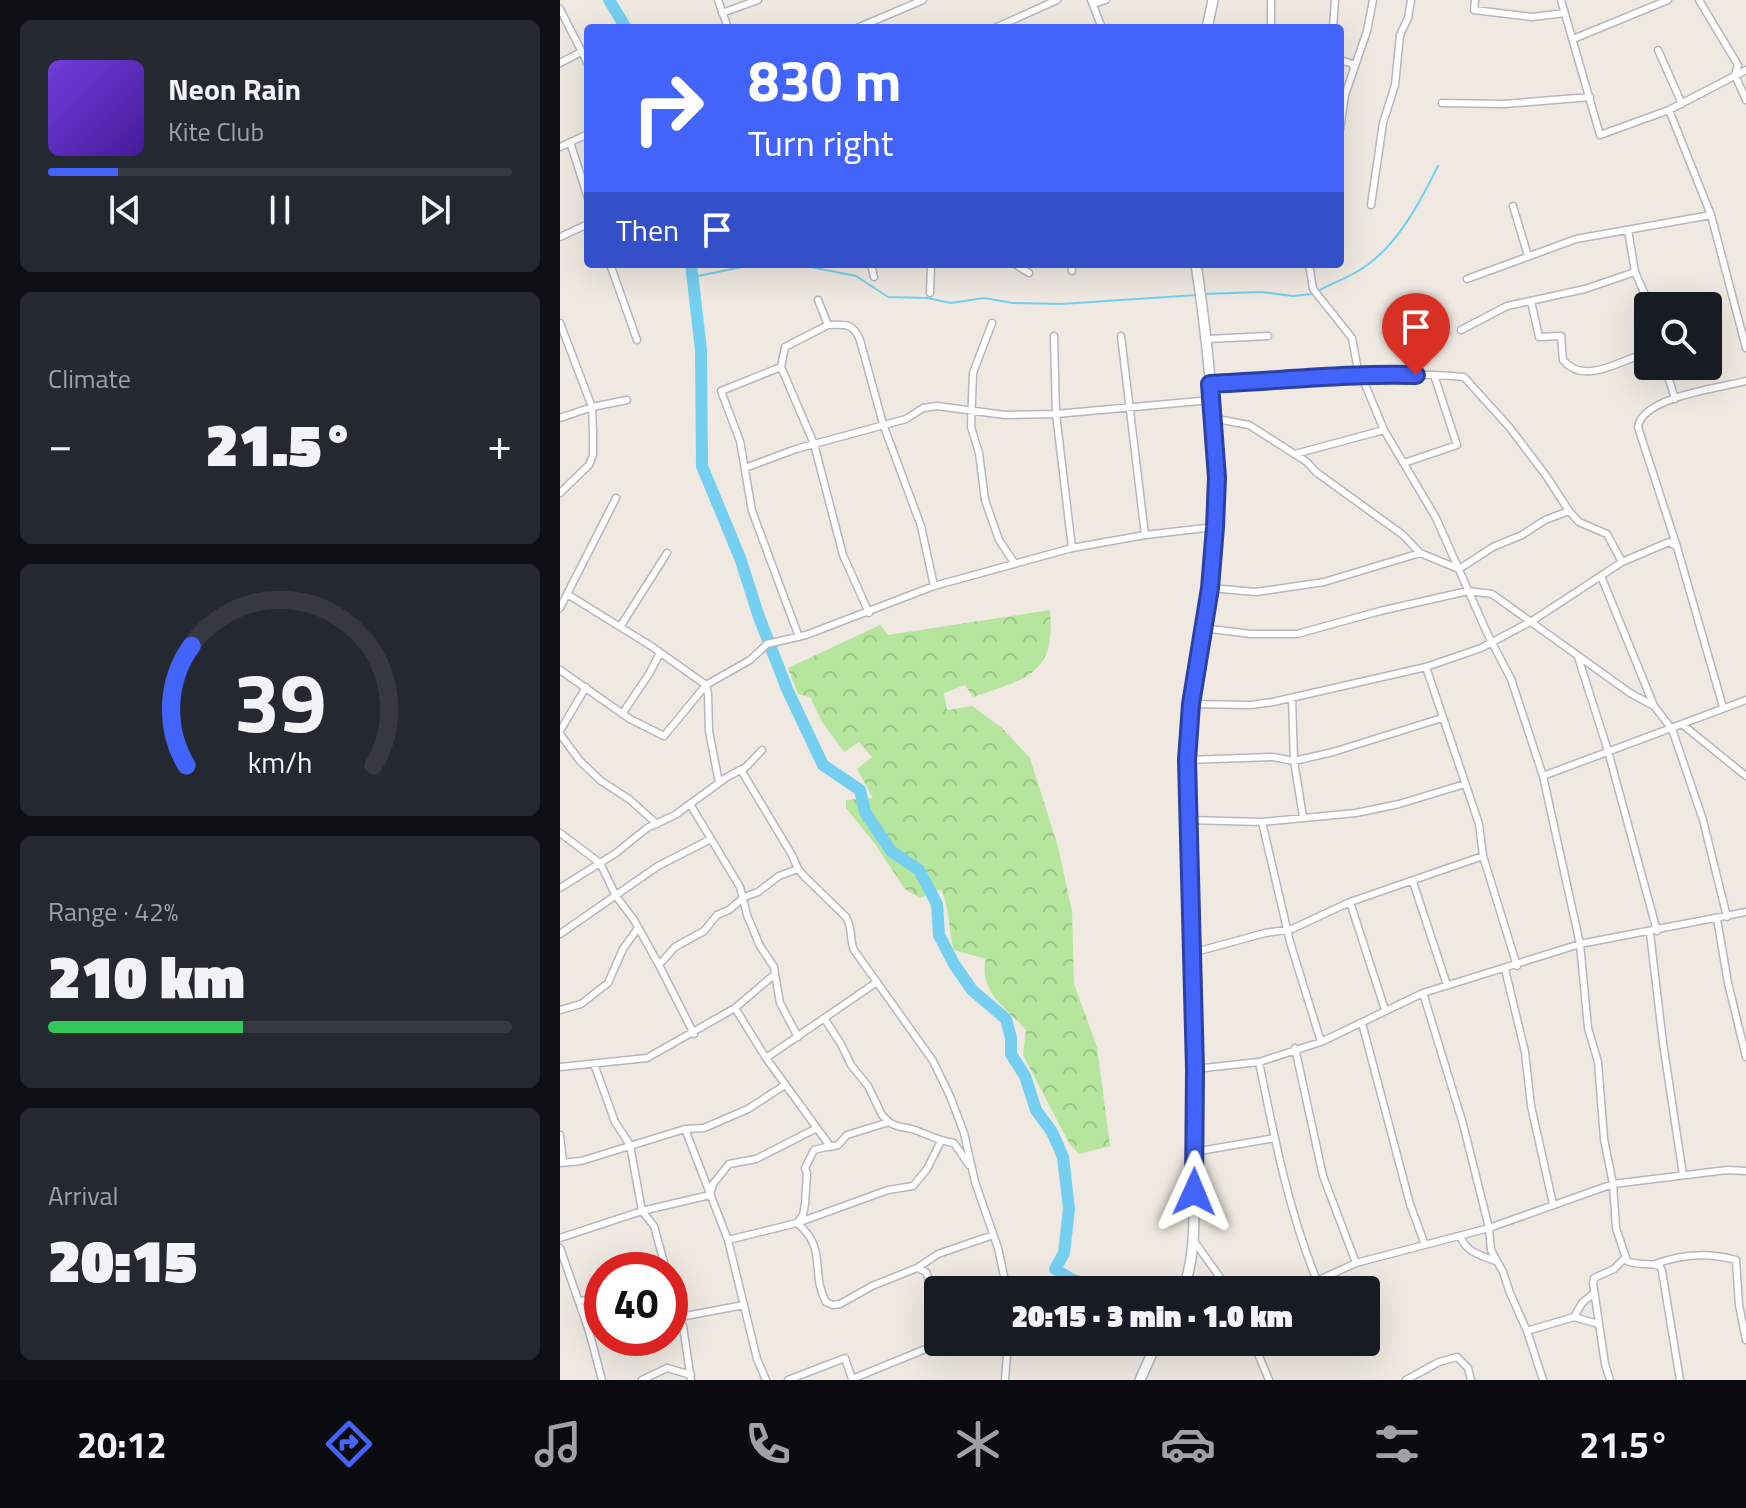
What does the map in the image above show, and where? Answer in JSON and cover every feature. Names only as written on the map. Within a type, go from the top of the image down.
[{"type":"street","points":[[718,0],[726,24]]},
{"type":"street","points":[[722,13],[758,0]]},
{"type":"street","points":[[866,24],[923,0]]},
{"type":"street","points":[[1015,24],[1057,0]]},
{"type":"street","points":[[1100,24],[1092,2],[1106,0]]},
{"type":"street","points":[[1208,24],[1213,0]]},
{"type":"street","points":[[1271,0],[1271,24]]},
{"type":"street","points":[[1333,24],[1335,0]]},
{"type":"street","points":[[1350,79],[1367,31],[1373,0]]},
{"type":"street","points":[[1371,205],[1383,123],[1395,85],[1400,35],[1408,18],[1411,0]]},
{"type":"street","points":[[1475,0],[1474,10],[1532,17],[1565,13]]},
{"type":"street","points":[[1561,0],[1598,133],[1602,135],[1669,110],[1746,70]]},
{"type":"street","points":[[1573,39],[1668,0]]},
{"type":"street","points":[[1699,0],[1738,65],[1735,75],[1746,100]]},
{"type":"street","points":[[560,9],[584,57]]},
{"type":"street","points":[[1658,50],[1682,104]]},
{"type":"street","points":[[560,63],[581,52]]},
{"type":"street","points":[[1344,61],[1353,64],[1344,109]]},
{"type":"street","points":[[1442,103],[1504,104],[1590,97]]},
{"type":"street","points":[[1669,110],[1711,215],[1746,348]]},
{"type":"street","points":[[560,147],[584,136]]},
{"type":"street","points":[[570,142],[584,186]]},
{"type":"street","points":[[1513,206],[1528,256]]},
{"type":"street","points":[[1467,279],[1576,239],[1711,215]]},
{"type":"street","points":[[560,237],[584,226]]},
{"type":"street","points":[[1628,230],[1635,272],[1644,292]]},
{"type":"street","points":[[611,268],[637,340]]},
{"type":"street","points":[[872,268],[874,277]]},
{"type":"street","points":[[930,293],[931,268]]},
{"type":"street","points":[[1021,268],[1029,273]]},
{"type":"street","points":[[1188,1276],[1194,1240],[1195,1069],[1187,760],[1191,704],[1210,588],[1217,478],[1208,339],[1197,268]]},
{"type":"street","points":[[1310,268],[1313,289],[1352,338],[1354,357],[1384,430],[1436,518],[1511,679],[1543,776],[1580,944],[1588,1028],[1598,1062],[1616,1228],[1625,1258],[1632,1264],[1660,1266],[1680,1380]]},
{"type":"street","points":[[1461,330],[1498,309],[1585,289],[1635,272]]},
{"type":"street","points":[[818,300],[828,325]]},
{"type":"street","points":[[1531,301],[1539,337],[1561,336],[1563,360],[1572,368],[1590,371],[1634,358]]},
{"type":"street","points":[[560,323],[592,407],[593,455],[589,465],[560,493]]},
{"type":"street","points":[[869,613],[836,537],[814,444],[781,367],[785,347],[828,325],[847,323],[855,329],[883,424],[921,526],[934,586]]},
{"type":"street","points":[[992,323],[973,373],[971,427],[979,453],[985,500],[999,540],[1015,564]]},
{"type":"street","points":[[1054,336],[1056,414],[1072,548]]},
{"type":"street","points":[[1121,336],[1145,535]]},
{"type":"street","points":[[1208,339],[1268,336]]},
{"type":"street","points":[[781,367],[721,391],[740,441],[752,511],[799,637]]},
{"type":"street","points":[[1210,384],[1285,381],[1345,374],[1459,376],[1468,379],[1547,477],[1569,511],[1579,522],[1607,534],[1622,562]]},
{"type":"street","points":[[1404,463],[1457,445],[1434,375]]},
{"type":"street","points":[[1669,380],[1675,399]]},
{"type":"street","points":[[1723,707],[1677,547],[1638,427],[1639,418],[1648,409],[1746,381]]},
{"type":"street","points":[[560,418],[627,400]]},
{"type":"street","points":[[745,468],[814,444],[906,419],[923,408],[937,406],[1005,415],[1056,414],[1211,400]]},
{"type":"street","points":[[1212,418],[1249,425],[1295,454],[1403,535],[1420,553],[1459,569]]},
{"type":"street","points":[[1295,454],[1384,430]]},
{"type":"street","points":[[560,608],[616,498]]},
{"type":"street","points":[[1459,569],[1485,551],[1569,511]]},
{"type":"street","points":[[560,670],[622,714],[664,736],[706,685],[750,660],[767,644],[799,637],[869,613],[934,586],[1072,548],[1215,527]]},
{"type":"street","points":[[1191,704],[1250,705],[1426,667],[1493,642],[1532,621],[1622,562],[1661,544],[1669,542],[1677,547]]},
{"type":"street","points":[[620,627],[667,553]]},
{"type":"street","points":[[1210,588],[1256,592],[1324,582],[1420,553]]},
{"type":"street","points":[[1601,576],[1654,706],[1672,729],[1703,820],[1727,917]]},
{"type":"street","points":[[1203,628],[1251,634],[1297,634],[1468,591],[1492,594],[1630,693],[1654,706]]},
{"type":"street","points":[[567,594],[706,685],[709,731],[719,783]]},
{"type":"street","points":[[622,714],[660,653]]},
{"type":"street","points":[[1578,657],[1608,751],[1654,932],[1663,1043],[1683,1175]]},
{"type":"street","points":[[1426,667],[1479,824],[1483,856],[1517,966]]},
{"type":"street","points":[[586,687],[560,733],[580,761],[601,781],[629,799],[657,824]]},
{"type":"street","points":[[1292,698],[1294,761],[1303,817]]},
{"type":"street","points":[[1543,776],[1746,700]]},
{"type":"street","points":[[1187,760],[1273,757],[1294,761],[1442,718]]},
{"type":"street","points":[[1683,725],[1746,776]]},
{"type":"street","points":[[560,888],[741,770],[762,750]]},
{"type":"street","points":[[741,770],[798,869],[846,917],[850,923],[851,944],[933,1061],[964,1133],[1003,1276]]},
{"type":"street","points":[[1188,820],[1262,822],[1356,813],[1465,784]]},
{"type":"street","points":[[690,804],[744,897],[747,915],[760,946],[774,967],[780,1003],[798,1037]]},
{"type":"street","points":[[1262,822],[1287,930],[1321,1042]]},
{"type":"street","points":[[560,833],[600,863],[616,896],[659,965],[694,1034]]},
{"type":"street","points":[[560,934],[658,866],[711,839]]},
{"type":"street","points":[[1192,953],[1287,930],[1350,902],[1483,856]]},
{"type":"street","points":[[659,965],[675,947],[699,935],[717,915],[779,876],[798,869]]},
{"type":"street","points":[[1413,882],[1447,985]]},
{"type":"street","points":[[1350,902],[1385,1010]]},
{"type":"street","points":[[1195,1069],[1259,1062],[1321,1042],[1423,993],[1580,944],[1746,912]]},
{"type":"street","points":[[1717,919],[1746,1057]]},
{"type":"street","points":[[560,1010],[581,1004],[608,983],[623,949],[638,928]]},
{"type":"street","points":[[1505,969],[1525,1052],[1531,1106],[1553,1204]]},
{"type":"street","points":[[560,1067],[647,1058],[735,1008],[775,974]]},
{"type":"street","points":[[766,1058],[877,982]]},
{"type":"street","points":[[1423,993],[1463,1124],[1489,1228],[1489,1241],[1527,1331],[1543,1380]]},
{"type":"street","points":[[735,1008],[766,1058],[830,1146],[814,1150],[805,1168],[805,1204],[803,1215],[797,1223]]},
{"type":"street","points":[[824,1018],[851,1065],[871,1090],[882,1115],[899,1129],[912,1129],[954,1143],[972,1169]]},
{"type":"street","points":[[1362,1023],[1410,1204],[1425,1245]]},
{"type":"street","points":[[1295,1048],[1323,1176],[1356,1263]]},
{"type":"street","points":[[1259,1062],[1290,1205],[1315,1276]]},
{"type":"street","points":[[594,1064],[615,1122],[630,1145],[642,1211],[654,1226],[661,1252]]},
{"type":"street","points":[[560,1135],[561,1162],[581,1161],[685,1129],[704,1128],[748,1109],[785,1085]]},
{"type":"street","points":[[814,1150],[838,1145],[847,1135],[889,1122]]},
{"type":"street","points":[[710,1195],[713,1184],[729,1164],[756,1159],[817,1128]]},
{"type":"street","points":[[685,1129],[728,1240],[757,1359],[766,1380]]},
{"type":"street","points":[[1194,1152],[1275,1138]]},
{"type":"street","points":[[728,1240],[797,1223],[888,1190],[913,1186],[927,1169],[941,1141]]},
{"type":"street","points":[[1328,1276],[1356,1263],[1489,1228],[1613,1184],[1727,1170],[1746,1171]]},
{"type":"street","points":[[560,1238],[642,1211],[710,1195]]},
{"type":"street","points":[[797,1223],[813,1239],[818,1255],[821,1291],[829,1304],[840,1304],[872,1286],[917,1268],[938,1254],[993,1235]]},
{"type":"street","points":[[1460,1236],[1464,1246],[1472,1252],[1496,1261]]},
{"type":"street","points":[[1194,1240],[1219,1276]]},
{"type":"street","points":[[560,1248],[602,1380]]},
{"type":"street","points":[[1654,1264],[1696,1254],[1736,1260],[1742,1287],[1746,1340]]},
{"type":"street","points":[[1610,1380],[1593,1294],[1594,1278],[1614,1269],[1625,1258]]},
{"type":"street","points":[[917,1268],[928,1276]]},
{"type":"street","points":[[1574,1317],[1582,1303],[1593,1294]]},
{"type":"street","points":[[579,1301],[584,1300]]},
{"type":"street","points":[[688,1316],[744,1305]]},
{"type":"street","points":[[1527,1331],[1574,1317],[1598,1324]]},
{"type":"street","points":[[788,1380],[845,1358],[852,1379],[924,1350]]},
{"type":"street","points":[[687,1356],[691,1378]]},
{"type":"street","points":[[1005,1380],[1007,1356]]},
{"type":"street","points":[[1140,1380],[1151,1356]]},
{"type":"street","points":[[1259,1356],[1269,1380]]},
{"type":"street","points":[[1406,1380],[1439,1362],[1457,1357],[1468,1368],[1471,1380]]},
{"type":"street","points":[[642,1380],[667,1368],[691,1378]]},
{"type":"green space","points":[[1050,610],[1048,648],[1043,661],[1034,671],[1009,685],[973,697],[965,685],[944,693],[947,710],[972,706],[1002,728],[1030,758],[1058,847],[1072,911],[1074,984],[1097,1047],[1110,1146],[1079,1154],[1069,1143],[1023,1055],[1026,1030],[990,990],[986,981],[986,959],[954,950],[941,889],[920,898],[905,889],[846,808],[846,800],[873,798],[857,769],[872,757],[859,742],[844,752],[821,720],[810,697],[798,694],[788,668],[880,625],[888,635]]},
{"type":"waterway","points":[[609,0],[624,24]]},
{"type":"waterway","points":[[1318,291],[1358,271],[1387,247],[1416,208],[1438,166]]},
{"type":"waterway","points":[[691,268],[701,350],[702,466],[740,558],[787,689],[823,765],[860,790],[865,812],[891,851],[919,870],[937,904],[939,935],[954,964],[972,990],[1006,1019],[1011,1054],[1025,1076],[1036,1110],[1052,1132],[1063,1157],[1069,1209],[1064,1253],[1055,1269],[1066,1276]]},
{"type":"waterway","points":[[693,277],[737,268]]},
{"type":"waterway","points":[[816,268],[856,276],[888,297],[927,298],[951,303],[984,298],[1013,303],[1061,304],[1197,295]]},
{"type":"waterway","points":[[1203,294],[1312,294]]},
{"type":"route","points":[[1194,1192],[1195,1069],[1187,760],[1191,704],[1210,588],[1215,527],[1217,478],[1210,384],[1285,381],[1345,374],[1416,375]]}]
